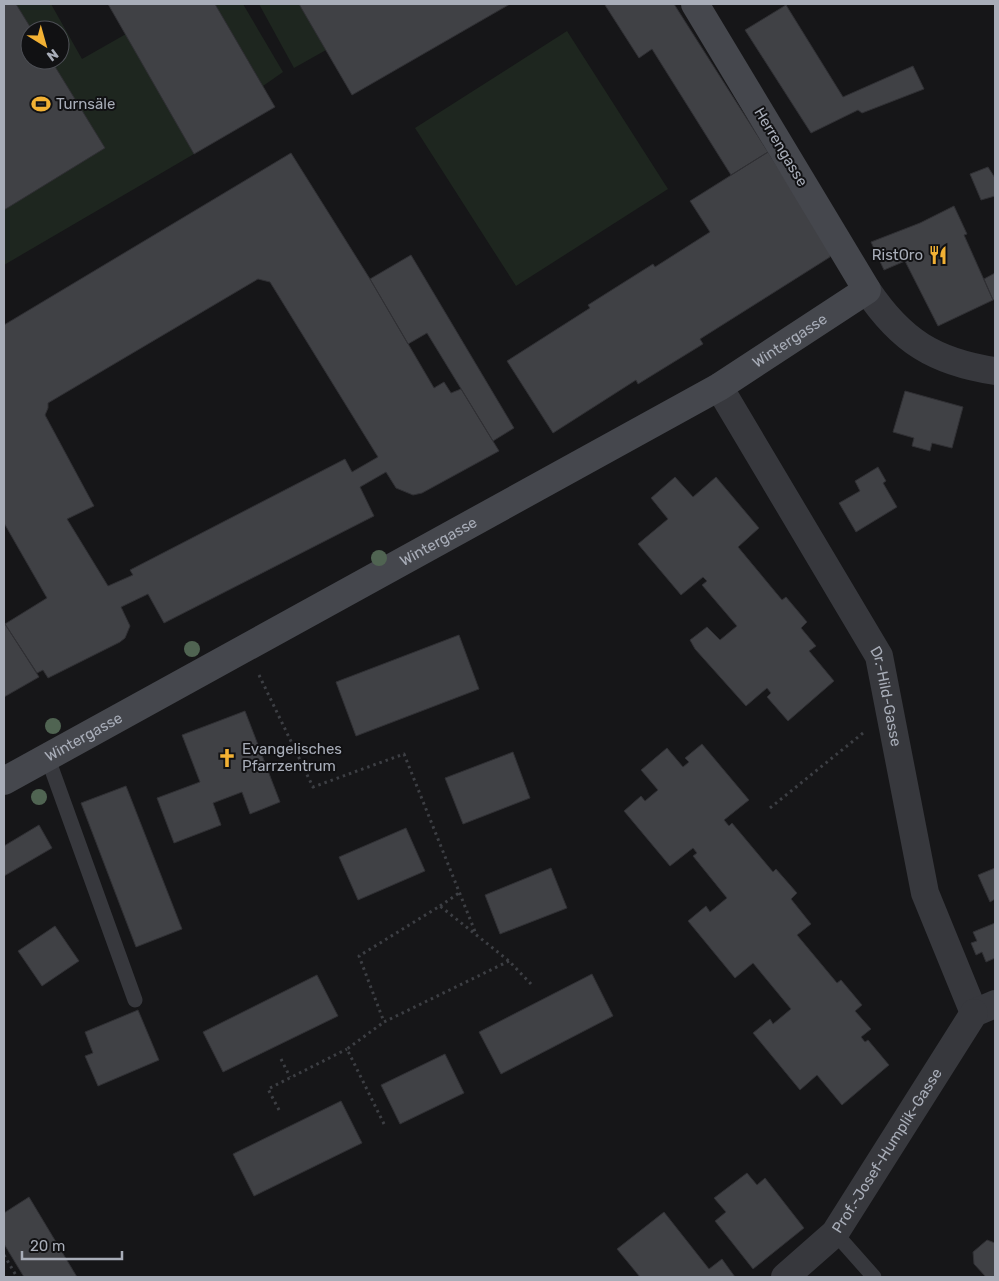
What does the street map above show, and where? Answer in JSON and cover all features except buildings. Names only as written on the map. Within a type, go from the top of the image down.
[{"type":"street","name":"Herrengasse","points":[[695,4],[867,290]]},
{"type":"street","points":[[867,290],[884,315],[915,342],[952,362],[995,371]]},
{"type":"street","name":"Wintergasse","points":[[4,781],[46,756],[719,387],[867,290]]},
{"type":"street","name":"Dr.-Hild-Gasse","points":[[719,387],[880,656],[924,893],[985,1009]]},
{"type":"street","name":"Prof.-Josef-Humplik-Gasse","points":[[785,1277],[835,1233],[985,1009]]},
{"type":"lane","points":[[46,756],[135,1000]]},
{"type":"lane","points":[[835,1233],[874,1277]]},
{"type":"path","points":[[246,648],[313,787],[404,754],[476,934]]},
{"type":"path","points":[[770,808],[890,712]]},
{"type":"path","points":[[384,1022],[359,956],[459,893]]},
{"type":"path","points":[[440,906],[509,960],[531,984]]},
{"type":"path","points":[[279,1110],[268,1089],[347,1048],[384,1022],[509,960]]},
{"type":"path","points":[[347,1048],[384,1124]]},
{"type":"path","points":[[281,1059],[290,1077]]},
{"type":"path","points":[[4,1255],[17,1277]]},
{"type":"shaded area","points":[[16,4],[51,4],[60,20],[26,20]]},
{"type":"shaded area","points":[[215,4],[243,4],[283,72],[263,86]]},
{"type":"shaded area","points":[[259,4],[299,4],[326,50],[294,68]]},
{"type":"shaded area","points":[[567,31],[668,189],[516,286],[415,128]]},
{"type":"shaded area","points":[[126,34],[194,154],[4,265],[4,210],[105,148],[57,70],[70,70],[70,38],[82,59]]},
{"type":"place","name":"Turnsäle","points":[[41,104]]},
{"type":"place","name":"RistOro","points":[[938,255]]},
{"type":"place","name":"Evangelisches Pfarrzentrum","points":[[227,758]]}]
